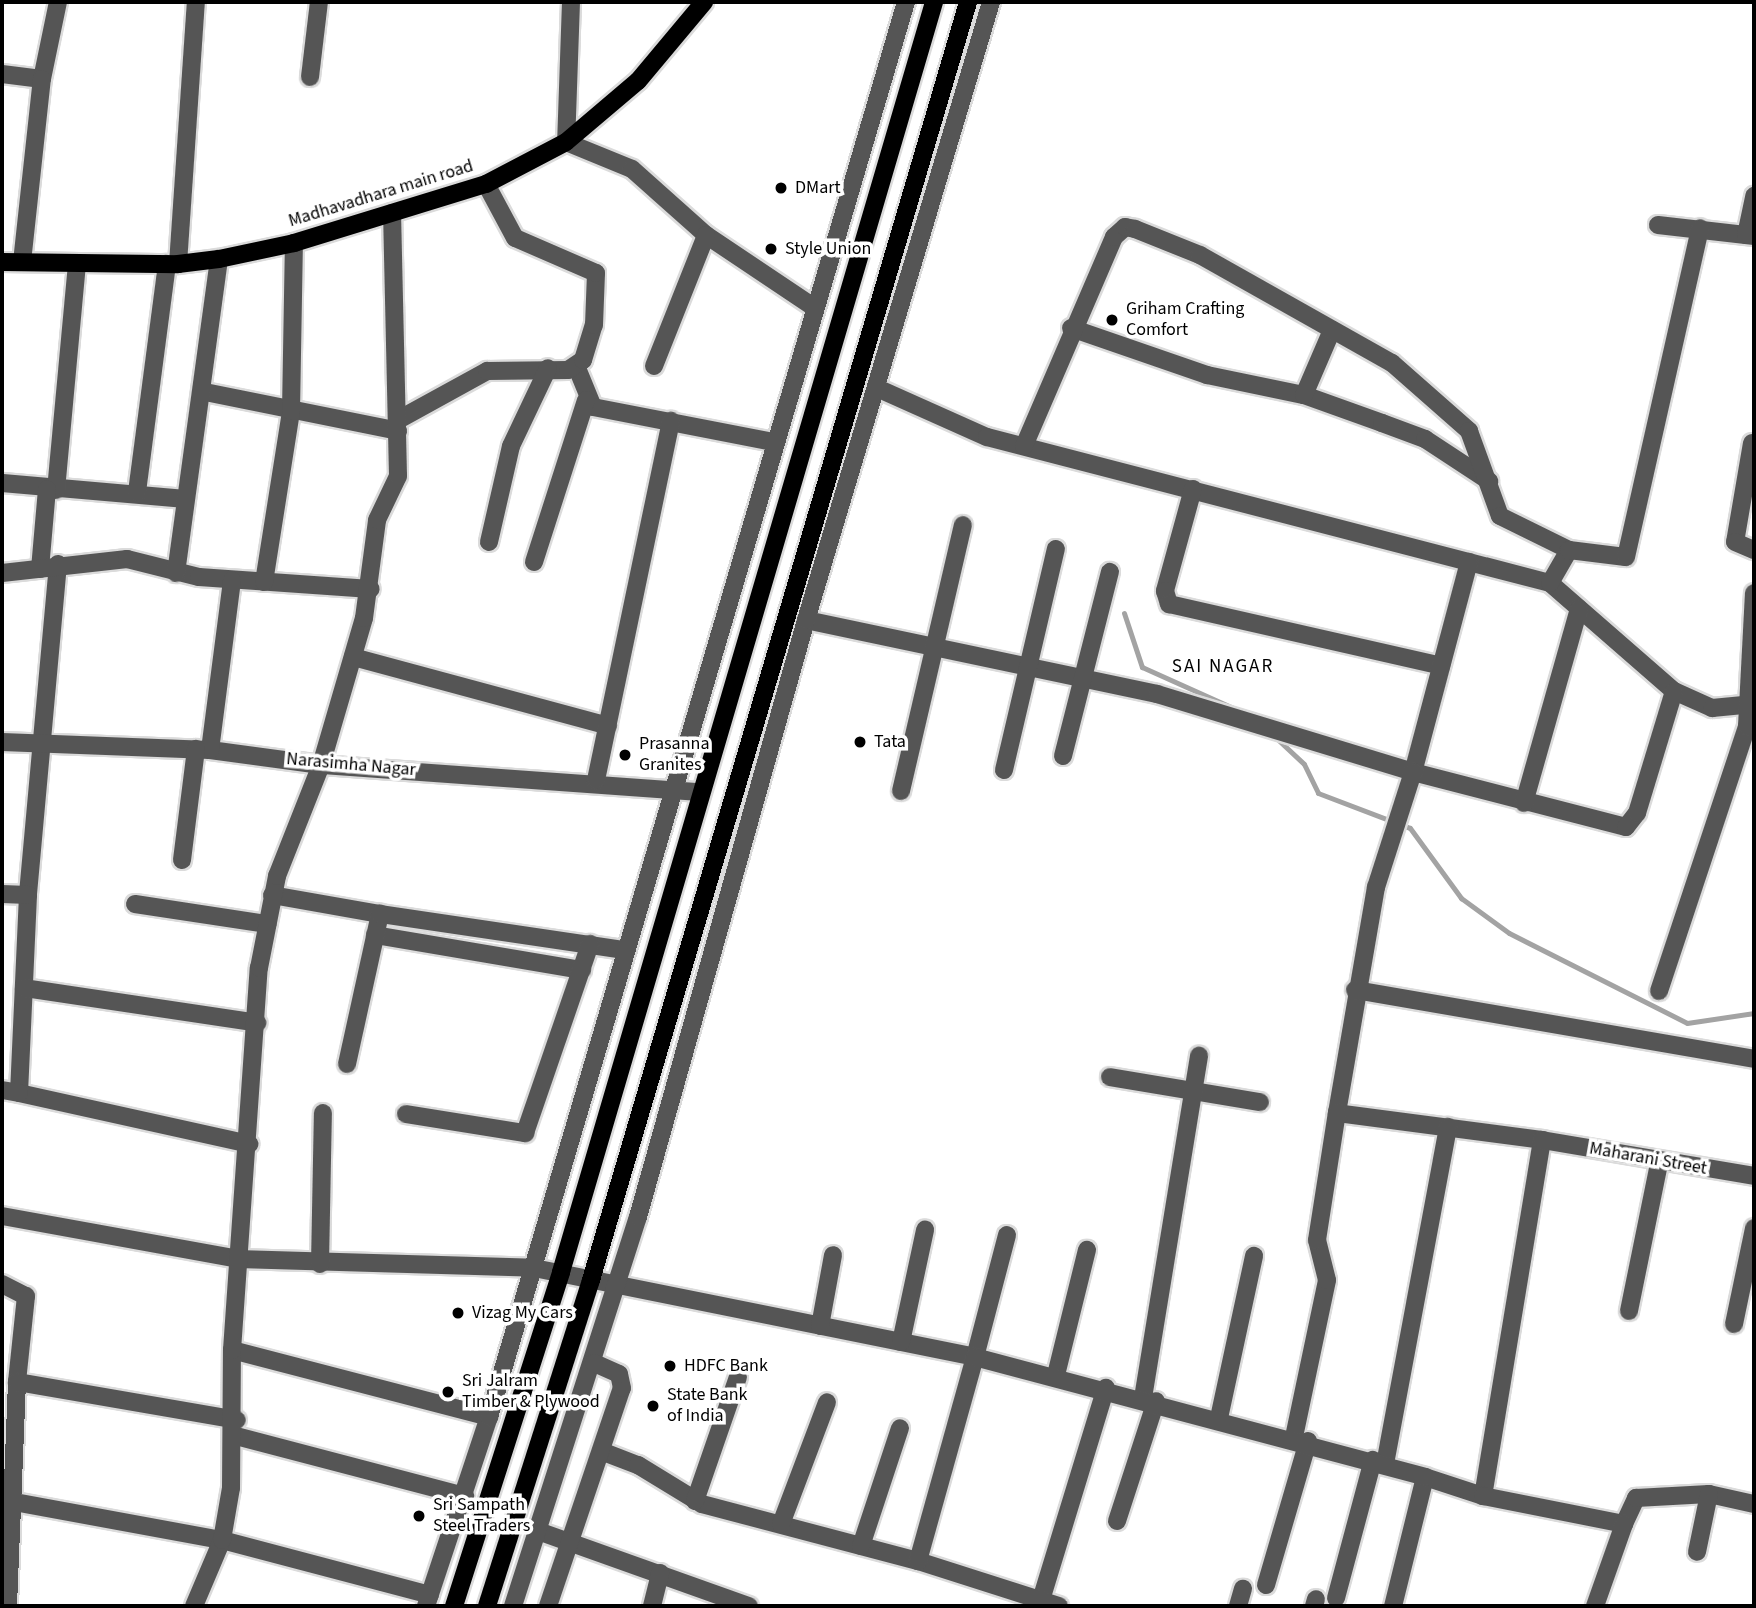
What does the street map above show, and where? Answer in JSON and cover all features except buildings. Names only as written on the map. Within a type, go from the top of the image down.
[{"type":"main road","name":"Madhavadhara main road","points":[[2,262],[172,264],[219,259],[294,243],[486,184],[566,142],[638,81],[704,2]]},
{"type":"main road","points":[[454,1606],[561,1272],[934,2]]},
{"type":"main road","points":[[487,1606],[591,1280],[968,2]]},
{"type":"street","points":[[22,262],[42,79],[58,2]]},
{"type":"street","points":[[136,492],[172,264],[196,2]]},
{"type":"street","points":[[310,77],[319,2]]},
{"type":"street","points":[[571,2],[566,142],[632,169],[706,235],[812,306]]},
{"type":"street","points":[[9,1501],[222,1540],[428,1601],[465,1496],[534,1268],[812,306],[906,2]]},
{"type":"street","points":[[513,1606],[617,1286],[806,620],[879,389],[991,2]]},
{"type":"street","points":[[2,74],[42,79]]},
{"type":"street","points":[[486,184],[515,238],[596,273],[594,325],[576,368],[586,400],[534,562]]},
{"type":"street","points":[[1658,225],[1750,236],[1754,196]]},
{"type":"street","points":[[194,1606],[222,1540],[236,1428],[232,1350],[238,1259],[257,1023],[272,895],[321,765],[371,589],[377,520],[398,476],[392,214]]},
{"type":"street","points":[[1024,446],[1071,328],[1114,237],[1125,227],[1200,255],[1392,363],[1469,431],[1500,516],[1569,550],[1626,557],[1700,228]]},
{"type":"street","points":[[654,366],[706,235]]},
{"type":"street","points":[[264,582],[290,411],[294,243]]},
{"type":"street","points":[[176,573],[185,499],[205,393],[219,259]]},
{"type":"street","points":[[40,569],[52,490],[77,264]]},
{"type":"street","points":[[1071,328],[1207,375],[1304,395],[1425,439],[1489,481]]},
{"type":"street","points":[[1304,395],[1332,330]]},
{"type":"street","points":[[489,542],[511,446],[548,368]]},
{"type":"street","points":[[205,393],[290,411],[398,425],[487,371],[576,368]]},
{"type":"street","points":[[879,389],[987,437],[1550,583],[1674,691],[1713,708],[1751,706]]},
{"type":"street","points":[[586,400],[603,410],[773,442]]},
{"type":"street","points":[[596,780],[671,421]]},
{"type":"street","points":[[1752,443],[1735,542],[1754,550]]},
{"type":"street","points":[[2,483],[52,490],[136,492],[185,499]]},
{"type":"street","points":[[1194,489],[1165,591],[1169,604],[1441,666]]},
{"type":"street","points":[[901,791],[963,524]]},
{"type":"street","points":[[1004,770],[1056,550]]},
{"type":"street","points":[[1550,583],[1569,550]]},
{"type":"street","points":[[2,573],[58,564],[127,559],[176,573],[232,580],[371,589]]},
{"type":"street","points":[[1266,1585],[1301,1439],[1327,1280],[1317,1240],[1355,990],[1396,824],[1413,772],[1469,562]]},
{"type":"street","points":[[58,564],[45,742],[28,895],[24,988],[10,1092],[249,1144]]},
{"type":"street","points":[[1063,757],[1110,572]]},
{"type":"street","points":[[182,860],[232,580]]},
{"type":"street","points":[[1659,990],[1751,706],[1745,680],[1754,593]]},
{"type":"street","points":[[1524,803],[1579,609]]},
{"type":"street","points":[[806,620],[1083,680],[1253,724],[1524,803],[1626,827],[1637,813],[1674,691]]},
{"type":"street","points":[[353,657],[608,726]]},
{"type":"street","name":"Narasimha Nagar","points":[[2,741],[203,749],[321,765],[596,780],[701,792]]},
{"type":"street","points":[[2,894],[28,895]]},
{"type":"street","points":[[272,895],[624,950]]},
{"type":"street","points":[[135,904],[267,925]]},
{"type":"street","points":[[347,1064],[380,914]]},
{"type":"street","points":[[375,935],[582,970]]},
{"type":"street","points":[[406,1114],[525,1133],[590,944]]},
{"type":"street","points":[[24,988],[257,1023]]},
{"type":"street","points":[[1355,990],[1754,1059]]},
{"type":"street","points":[[1117,1521],[1149,1399],[1199,1056]]},
{"type":"street","points":[[1110,1077],[1260,1102]]},
{"type":"street","name":"Maharani Street","points":[[1337,1112],[1542,1140],[1659,1163],[1754,1176]]},
{"type":"street","points":[[320,1264],[323,1113]]},
{"type":"street","points":[[1336,1598],[1379,1462],[1448,1127]]},
{"type":"street","points":[[1483,1496],[1542,1140]]},
{"type":"street","points":[[1629,1311],[1659,1163]]},
{"type":"street","points":[[2,1216],[238,1259],[320,1264],[534,1268],[561,1272],[617,1286],[820,1325],[1056,1375],[1301,1439],[1483,1496],[1623,1524]]},
{"type":"street","points":[[1734,1324],[1754,1228]]},
{"type":"street","points":[[901,1342],[925,1230]]},
{"type":"street","points":[[918,1561],[1007,1235]]},
{"type":"street","points":[[1056,1375],[1087,1250]]},
{"type":"street","points":[[820,1325],[833,1255]]},
{"type":"street","points":[[1219,1418],[1254,1256]]},
{"type":"street","points":[[2,1284],[26,1296],[9,1501],[8,1606]]},
{"type":"street","points":[[232,1350],[489,1417]]},
{"type":"street","points":[[548,1606],[622,1388],[619,1374],[594,1363]]},
{"type":"street","points":[[695,1501],[738,1377]]},
{"type":"street","points":[[17,1382],[236,1428],[465,1496]]},
{"type":"street","points":[[1041,1600],[1106,1388]]},
{"type":"street","points":[[781,1524],[827,1402]]},
{"type":"street","points":[[861,1546],[900,1428]]},
{"type":"street","points":[[601,1451],[638,1465],[695,1501],[918,1561],[1059,1606]]},
{"type":"street","points":[[1393,1606],[1425,1477]]},
{"type":"street","points":[[1595,1606],[1623,1524],[1636,1498],[1709,1493],[1754,1504]]},
{"type":"street","points":[[1697,1552],[1709,1493]]},
{"type":"street","points":[[538,1531],[749,1606]]},
{"type":"street","points":[[652,1606],[660,1573]]},
{"type":"waterway","points":[[1124,613],[1142,667],[1253,717]]},
{"type":"waterway","points":[[1273,735],[1304,764],[1318,793],[1410,828],[1461,898],[1509,933],[1687,1023],[1754,1013]]},
{"type":"place","name":"DMart","points":[[781,188]]},
{"type":"place","name":"Style Union","points":[[771,249]]},
{"type":"place","name":"Griham Crafting Comfort","points":[[1112,320]]},
{"type":"place","name":"Tata","points":[[860,742]]},
{"type":"place","name":"Prasanna Granites","points":[[625,755]]},
{"type":"place","name":"Vizag My Cars","points":[[458,1313]]},
{"type":"place","name":"HDFC Bank","points":[[670,1366]]},
{"type":"place","name":"Sri Jalram Timber & Plywood","points":[[448,1392]]},
{"type":"place","name":"State Bank of India","points":[[653,1406]]},
{"type":"place","name":"Sri Sampath Steel Traders","points":[[419,1516]]},
{"type":"district","name":"SAI NAGAR","points":[[1223,667]]}]
